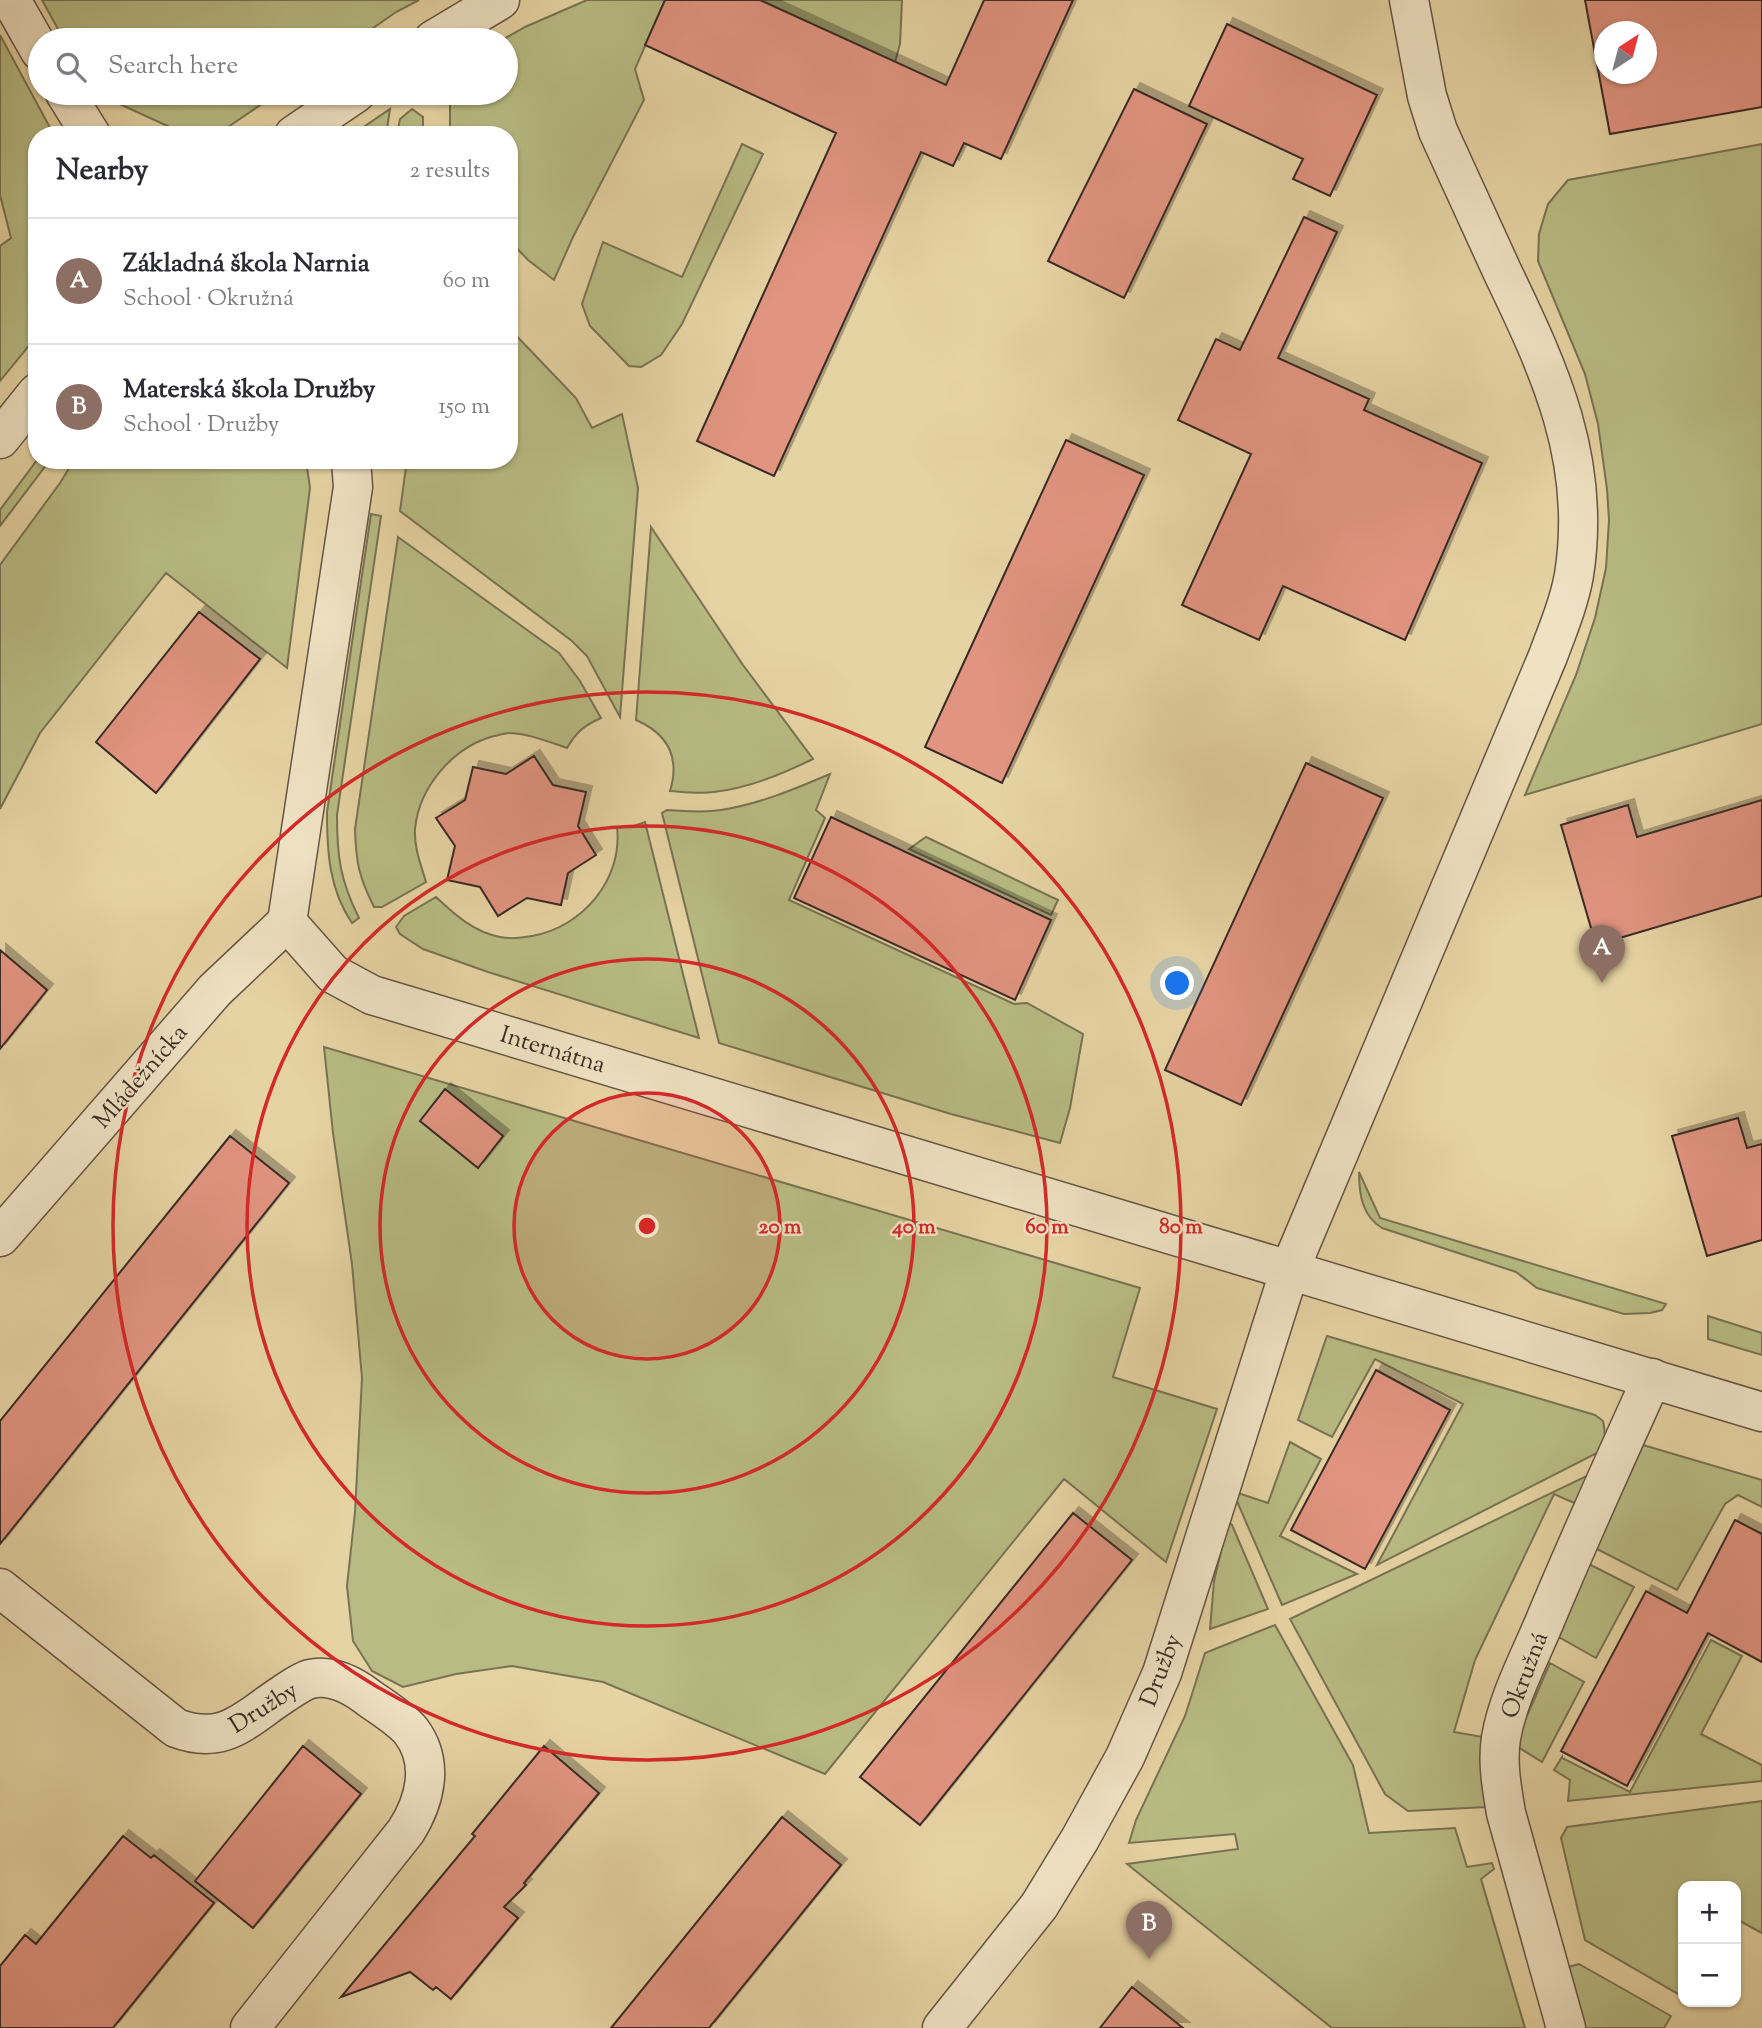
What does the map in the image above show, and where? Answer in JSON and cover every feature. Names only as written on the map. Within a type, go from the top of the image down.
[{"type":"street","points":[[11,0],[28,30]]},
{"type":"street","points":[[453,28],[500,0]]},
{"type":"street","name":"Družby","points":[[942,2028],[1038,1906],[1080,1839],[1125,1757],[1162,1673],[1290,1269],[1548,656],[1564,614],[1574,576],[1577,491],[1572,453],[1563,417],[1544,360],[1438,131],[1427,96],[1409,0]]},
{"type":"street","points":[[72,105],[85,126]]},
{"type":"street","points":[[307,126],[338,105]]},
{"type":"street","points":[[0,439],[28,404]]},
{"type":"street","points":[[287,922],[353,487],[352,469]]},
{"type":"street","name":"Internátna","points":[[287,922],[332,974],[372,995],[1290,1269]]},
{"type":"street","name":"Mládežnícka","points":[[0,1237],[215,990],[287,922]]},
{"type":"street","points":[[1290,1269],[1762,1412]]},
{"type":"street","name":"Okružná","points":[[1566,2028],[1506,1813],[1500,1743],[1505,1718],[1518,1683],[1651,1378]]},
{"type":"street","name":"Družby","points":[[0,1588],[176,1728],[191,1734],[225,1732],[297,1685],[310,1679],[327,1679],[353,1686],[399,1720],[411,1731],[419,1745],[426,1774],[425,1787],[416,1815],[250,2028]]},
{"type":"green space","points":[[42,0],[419,0],[373,28],[57,28]]},
{"type":"green space","points":[[587,0],[665,0],[635,69],[644,100],[573,237],[554,280],[518,249],[518,126],[450,126],[450,105],[518,105],[518,31]]},
{"type":"green space","points":[[760,0],[902,0],[900,44],[895,62]]},
{"type":"green space","points":[[0,35],[28,87],[28,105],[38,105],[49,126],[28,126],[28,347],[0,381],[0,246],[11,238],[0,195]]},
{"type":"green space","points":[[122,105],[260,105],[229,126],[167,126]]},
{"type":"green space","points":[[390,109],[387,126],[365,126]]},
{"type":"green space","points":[[412,109],[423,117],[423,126],[399,126],[400,119]]},
{"type":"green space","points":[[742,144],[763,154],[682,324],[661,355],[641,367],[629,366],[590,326],[582,304],[603,242],[682,277]]},
{"type":"green space","points":[[1762,144],[1762,724],[1525,795],[1576,675],[1595,618],[1606,568],[1609,520],[1598,424],[1585,374],[1538,261],[1539,234],[1548,204],[1568,180]]},
{"type":"green space","points":[[518,337],[576,398],[592,428],[622,414],[638,488],[620,717],[587,656],[572,641],[400,511],[406,469],[518,469]]},
{"type":"green space","points":[[30,469],[43,469],[0,526],[0,510]]},
{"type":"green space","points":[[69,469],[307,469],[310,488],[287,668],[166,573],[40,733],[0,809],[0,565]]},
{"type":"green space","points":[[371,514],[381,516],[337,815],[341,868],[359,918],[352,923],[338,897],[331,870],[327,812]]},
{"type":"green space","points":[[651,527],[743,665],[813,759],[753,784],[727,790],[709,793],[670,791],[673,768],[669,748],[656,732],[636,720]]},
{"type":"green space","points":[[398,537],[559,653],[580,681],[601,718],[581,730],[567,748],[508,733],[479,741],[452,759],[431,784],[418,813],[416,843],[426,882],[382,907],[374,907],[359,870],[355,829]]},
{"type":"green space","points":[[830,774],[816,810],[825,818],[789,900],[1014,1004],[1027,1003],[1083,1034],[1070,1108],[1060,1143],[951,1114],[719,1043],[662,813],[667,810],[721,810],[749,804]]},
{"type":"green space","points":[[645,822],[699,1038],[423,949],[400,934],[396,927],[404,916],[436,897],[465,922],[491,935],[516,938],[551,931],[583,911],[596,898],[613,865],[617,827],[631,827]]},
{"type":"green space","points":[[926,837],[1058,900],[1051,915],[909,849]]},
{"type":"green space","points":[[324,1047],[1140,1288],[1113,1377],[1217,1409],[1166,1562],[1064,1479],[825,1774],[603,1682],[512,1666],[456,1674],[403,1687],[372,1671],[353,1641],[347,1586],[355,1512],[362,1378],[352,1264]]},
{"type":"green space","points":[[1359,1172],[1380,1218],[1666,1304],[1662,1310],[1650,1313],[1624,1314],[1537,1288],[1516,1272],[1382,1228],[1370,1217],[1363,1204]]},
{"type":"green space","points":[[1708,1316],[1762,1333],[1762,1355],[1708,1339]]},
{"type":"green space","points":[[1327,1336],[1595,1415],[1603,1421],[1604,1442],[1597,1453],[1377,1565],[1463,1404],[1375,1359],[1332,1437],[1298,1420]]},
{"type":"green space","points":[[1290,1442],[1321,1459],[1280,1536],[1357,1574],[1282,1605],[1236,1499],[1238,1493],[1268,1503]]},
{"type":"green space","points":[[1643,1445],[1762,1480],[1762,1507],[1738,1495],[1725,1504],[1677,1590],[1593,1547]]},
{"type":"green space","points":[[1597,1471],[1581,1506],[1554,1494],[1475,1660],[1454,1732],[1483,1737],[1486,1807],[1408,1811],[1385,1794],[1290,1619]]},
{"type":"green space","points":[[1228,1522],[1232,1525],[1268,1609],[1210,1629],[1214,1581]]},
{"type":"green space","points":[[1587,1563],[1634,1587],[1596,1658],[1557,1636]]},
{"type":"green space","points":[[1275,1625],[1353,1765],[1369,1833],[1455,1828],[1467,1867],[1492,1863],[1494,1869],[1481,1879],[1525,2028],[1332,2028],[1127,1864],[1238,1849],[1235,1834],[1129,1843],[1136,1820],[1185,1716],[1205,1653]]},
{"type":"green space","points":[[1711,1640],[1742,1656],[1701,1734],[1762,1765],[1762,1781],[1568,1801],[1570,1780],[1554,1770],[1562,1757],[1630,1792]]},
{"type":"green space","points":[[1550,1663],[1584,1682],[1542,1762],[1518,1747],[1523,1725]]},
{"type":"green space","points":[[1762,1801],[1762,1933],[1741,1922],[1741,1881],[1678,1881],[1678,1994],[1585,1940],[1561,1838],[1567,1827]]},
{"type":"green space","points":[[1579,1964],[1671,2016],[1664,2028],[1577,2028],[1561,1969]]},
{"type":"building","points":[[665,0],[760,0],[946,85],[984,0],[1073,0],[1001,159],[964,143],[953,166],[921,152],[774,476],[697,441],[836,133],[645,45]]},
{"type":"building","points":[[1585,0],[1762,0],[1762,107],[1610,134],[1601,84],[1657,84],[1657,21],[1594,21],[1594,48]]},
{"type":"building","points":[[1227,24],[1377,95],[1330,196],[1293,179],[1303,159],[1189,106]]},
{"type":"building","points":[[1134,89],[1207,124],[1124,298],[1048,261]]},
{"type":"building","points":[[1304,217],[1337,232],[1278,358],[1369,399],[1364,410],[1482,463],[1405,640],[1283,586],[1259,640],[1182,605],[1251,454],[1178,420],[1216,339],[1240,350]]},
{"type":"building","points":[[1066,440],[1144,475],[1002,783],[925,747]]},
{"type":"building","points":[[199,612],[260,659],[156,793],[96,742]]},
{"type":"building","points":[[534,756],[553,785],[586,792],[578,826],[596,855],[568,873],[561,905],[527,898],[498,916],[480,887],[447,880],[455,846],[436,818],[465,800],[473,767],[506,774]]},
{"type":"building","points":[[1306,763],[1383,798],[1241,1105],[1165,1070]]},
{"type":"building","points":[[1762,800],[1762,896],[1596,945],[1561,825],[1628,805],[1637,837]]},
{"type":"building","points":[[831,817],[1051,920],[1015,1000],[794,898]]},
{"type":"building","points":[[0,950],[47,990],[0,1049]]},
{"type":"building","points":[[445,1089],[503,1136],[478,1168],[420,1121]]},
{"type":"building","points":[[1738,1118],[1747,1148],[1762,1144],[1762,1240],[1707,1256],[1672,1136]]},
{"type":"building","points":[[230,1136],[289,1183],[0,1544],[0,1421]]},
{"type":"building","points":[[1376,1370],[1450,1410],[1365,1569],[1291,1530]]},
{"type":"building","points":[[1073,1513],[1132,1560],[920,1825],[860,1777]]},
{"type":"building","points":[[1735,1520],[1762,1534],[1762,1662],[1708,1633],[1627,1786],[1561,1751],[1646,1591],[1687,1613]]},
{"type":"building","points":[[303,1746],[361,1794],[253,1928],[195,1881]]},
{"type":"building","points":[[544,1746],[599,1793],[524,1883],[526,1885],[504,1907],[518,1918],[451,1999],[436,1987],[433,1990],[410,1972],[341,1997],[475,1836],[472,1834]]},
{"type":"building","points":[[782,1817],[841,1865],[709,2028],[611,2028]]},
{"type":"building","points":[[123,1836],[151,1858],[154,1855],[214,1903],[113,2028],[0,2028],[0,1966],[25,1935],[36,1944]]},
{"type":"building","points":[[1132,1987],[1183,2028],[1100,2028]]},
{"type":"place","name":"Základná škola Narnia","points":[[1602,983]]},
{"type":"place","name":"Materská škola Družby","points":[[1149,1959]]}]
